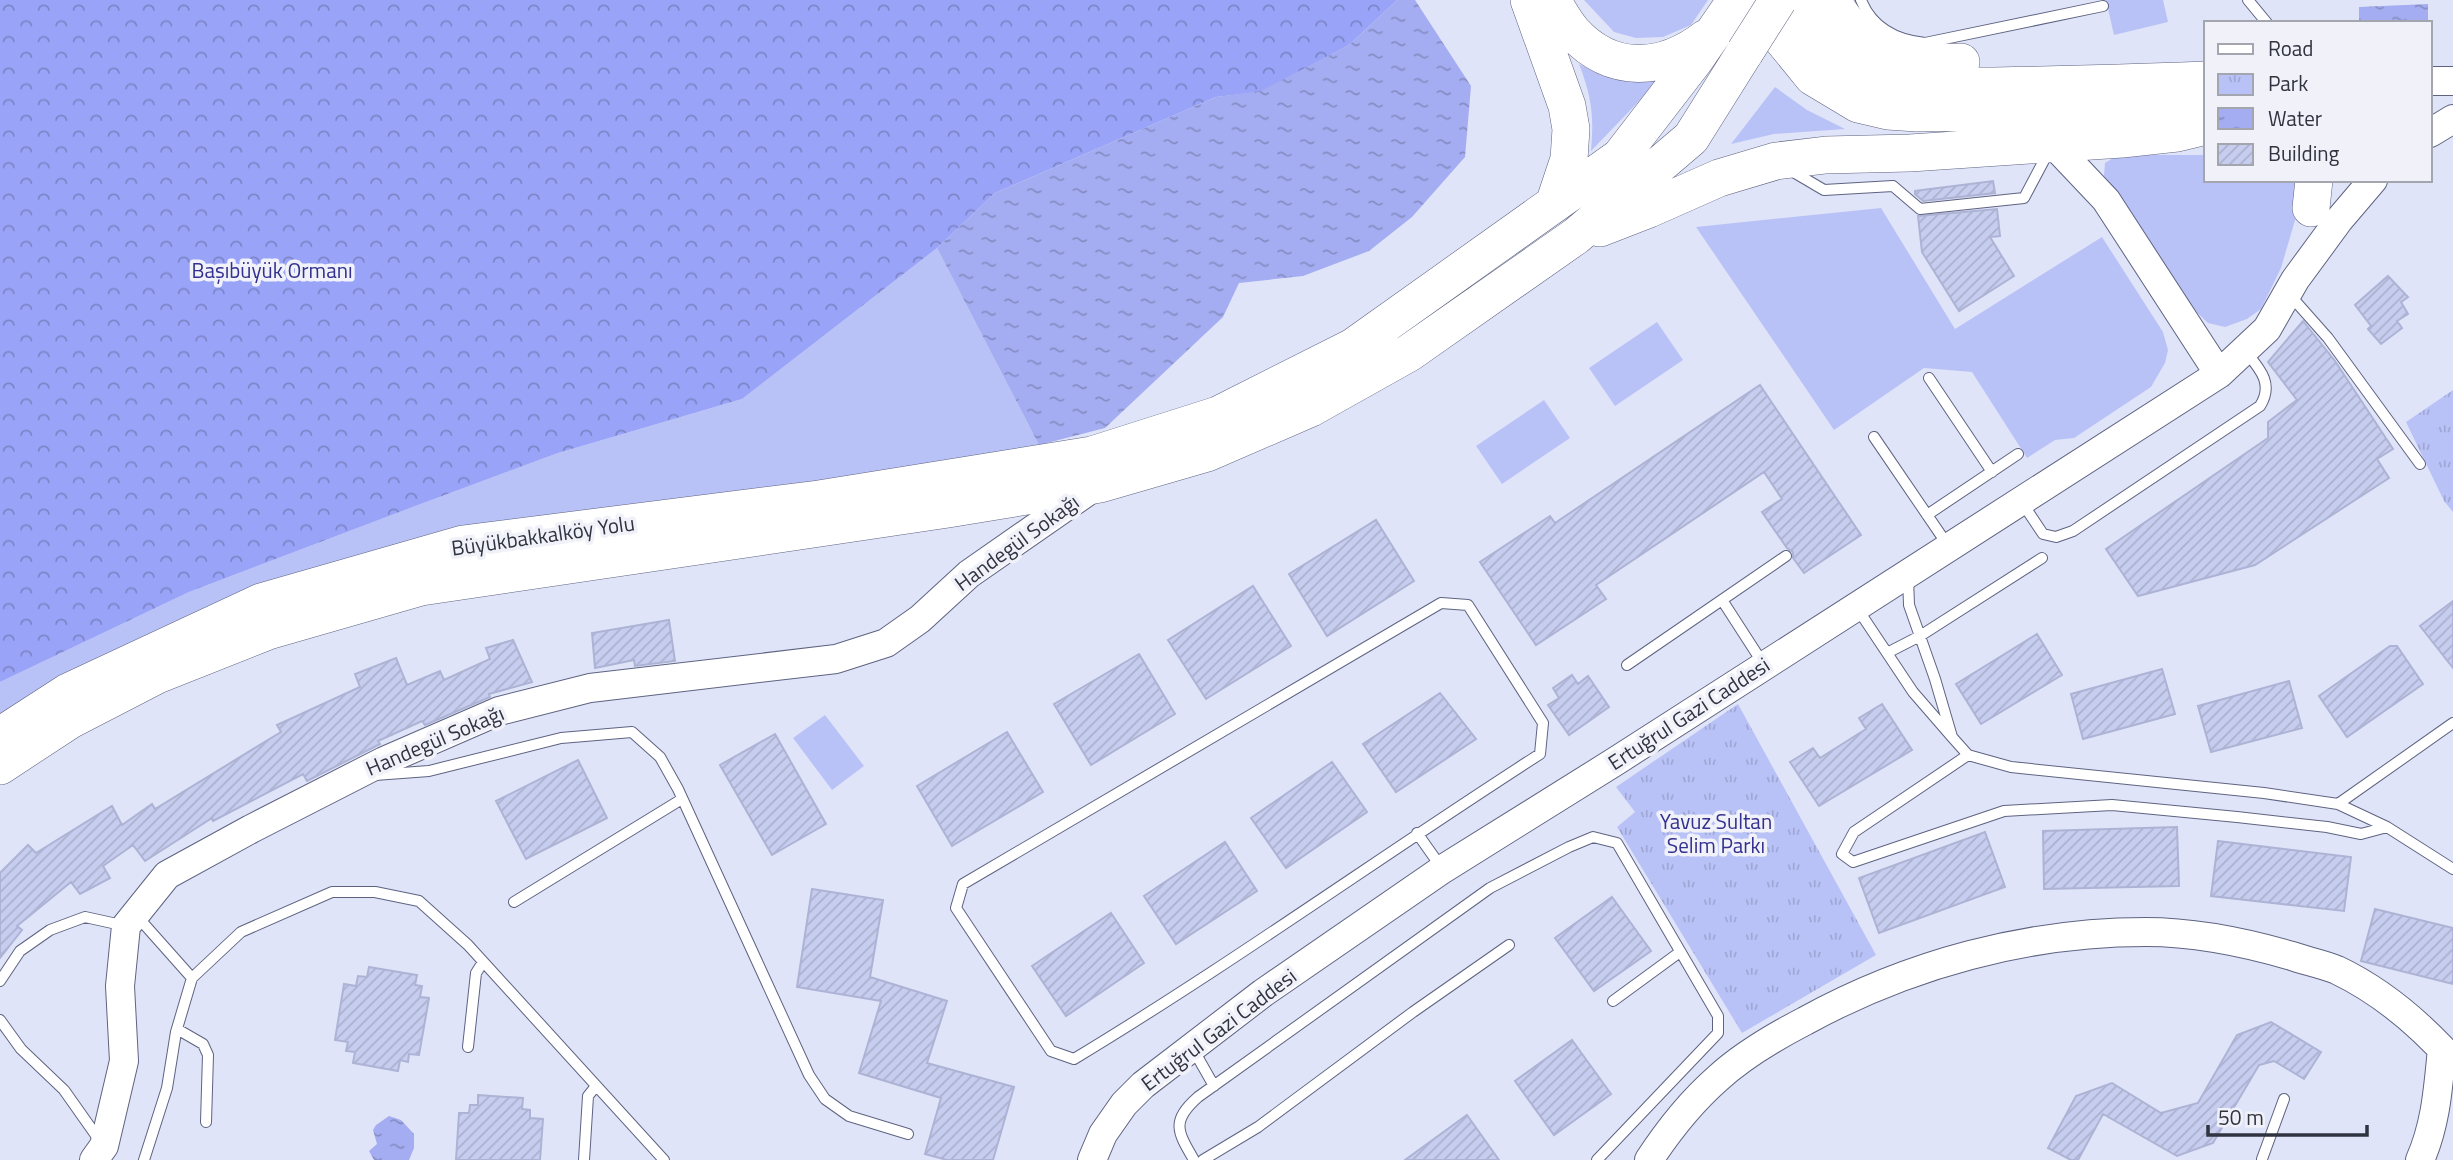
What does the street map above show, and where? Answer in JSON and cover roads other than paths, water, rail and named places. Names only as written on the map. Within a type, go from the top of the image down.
[{"type":"highway","points":[[1529,0],[1567,106],[1571,129],[1569,159],[1554,204]]},
{"type":"highway","points":[[1552,0],[1572,31],[1591,49],[1617,63],[1638,64],[1687,52],[1715,30],[1736,0]]},
{"type":"highway","points":[[1762,0],[1782,39],[1813,77],[1858,104],[1888,111],[1917,113],[2204,110]]},
{"type":"highway","points":[[1576,236],[1691,138],[1778,0]]},
{"type":"highway","points":[[1798,0],[1821,41],[1851,69],[1864,78],[1893,86],[2063,86],[2204,80]]},
{"type":"highway","points":[[1832,0],[1841,18],[1870,46],[1889,55],[1927,63],[2078,61],[2179,66],[2204,72]]},
{"type":"highway","name":"Büyükbakkalköy Yolu","points":[[0,736],[68,692],[261,602],[463,544],[819,499],[1092,456],[1218,415],[1353,348],[1620,157],[1715,30]]},
{"type":"highway","points":[[1576,236],[1649,209],[1720,178],[1776,161],[1826,155],[2122,139],[2177,133],[2204,126]]},
{"type":"highway","name":"Büyükbakkalköy Yolu","points":[[0,766],[70,720],[157,675],[268,631],[421,587],[1100,484],[1207,453],[1311,408],[1409,353],[1576,236]]},
{"type":"highway","points":[[1100,484],[1119,447]]},
{"type":"street","points":[[2432,81],[2453,81]]},
{"type":"street","points":[[2432,130],[2453,119]]},
{"type":"street","points":[[2053,144],[2106,200],[2219,374]]},
{"type":"street","points":[[2292,286],[2339,220],[2371,182]]},
{"type":"street","points":[[2292,286],[2318,190]]},
{"type":"street","name":"Ertuğrul Gazi Caddesi","points":[[1092,1160],[1103,1133],[1143,1085],[1263,993],[1443,869],[1857,608],[2219,374],[2267,328],[2292,286]]},
{"type":"street","name":"Handegül Sokağı","points":[[130,920],[167,875],[353,777],[499,711],[590,688],[836,659],[886,643],[920,620],[969,574],[1100,484]]},
{"type":"street","points":[[99,1153],[124,1061],[120,985],[130,920]]},
{"type":"street","points":[[1649,1160],[1667,1132],[1717,1079],[1767,1041],[1831,1007],[1890,980],[2009,946],[2082,936],[2146,932],[2219,937],[2266,948],[2335,970],[2374,991],[2410,1017],[2449,1059],[2453,1094]]},
{"type":"street","points":[[2420,1160],[2449,1059]]},
{"type":"lane","points":[[1861,0],[1870,18],[1883,29],[1903,39],[1925,43],[2103,6]]},
{"type":"lane","points":[[2248,0],[2265,21]]},
{"type":"lane","points":[[1776,161],[1824,190],[1893,186],[1920,209],[2024,198],[2053,144]]},
{"type":"lane","points":[[2292,286],[2420,464]]},
{"type":"lane","points":[[2021,501],[2043,534],[2056,537],[2065,535],[2260,406],[2266,393],[2265,377],[2245,351]]},
{"type":"lane","points":[[1929,378],[1992,472]]},
{"type":"lane","points":[[1874,437],[1950,548]]},
{"type":"lane","points":[[1927,515],[2018,454]]},
{"type":"lane","points":[[1628,665],[1786,556]]},
{"type":"lane","points":[[1887,653],[1920,636],[2042,558]]},
{"type":"lane","points":[[1908,574],[1909,605],[1952,737]]},
{"type":"lane","points":[[1722,600],[1764,665]]},
{"type":"lane","points":[[1441,603],[1468,604],[1543,723],[1540,754],[1417,833],[1155,1010],[1074,1059],[1051,1051],[956,908],[962,884],[1441,603]]},
{"type":"lane","points":[[1857,608],[1913,692],[1968,755],[2011,767],[2264,793],[2338,804],[2387,827],[2453,869]]},
{"type":"lane","points":[[2338,804],[2453,723]]},
{"type":"lane","points":[[353,777],[429,771],[561,737],[632,732],[660,757],[682,799],[809,1075],[825,1099],[849,1116],[908,1135]]},
{"type":"lane","points":[[1968,755],[1854,832],[1842,854],[1853,862],[2004,811],[2112,805],[2263,820],[2361,834],[2387,827]]},
{"type":"lane","points":[[513,902],[682,799]]},
{"type":"lane","points":[[1417,833],[1443,869]]},
{"type":"lane","points":[[1194,1160],[1179,1135],[1180,1119],[1190,1104],[1490,888],[1593,836],[1617,843],[1718,1016],[1718,1033],[1597,1160]]},
{"type":"lane","points":[[144,1160],[167,1088],[177,1029],[192,978],[241,932],[332,891],[375,892],[419,901],[483,962],[664,1160]]},
{"type":"lane","points":[[0,981],[20,951],[50,930],[85,917],[130,920],[192,978]]},
{"type":"lane","points":[[1203,1160],[1258,1127],[1413,1012],[1509,946]]},
{"type":"lane","points":[[1613,1001],[1680,952]]},
{"type":"lane","points":[[468,1047],[476,973],[483,962]]},
{"type":"lane","points":[[0,1020],[21,1049],[64,1090],[99,1153]]},
{"type":"lane","points":[[177,1029],[202,1044],[208,1055],[206,1122]]},
{"type":"lane","points":[[1193,1048],[1214,1086]]},
{"type":"lane","points":[[584,1160],[588,1096],[596,1086]]},
{"type":"lane","points":[[2262,1160],[2284,1099]]},
{"type":"water","points":[[1397,0],[1415,0],[1471,86],[1465,157],[1412,217],[1369,251],[1303,276],[1239,283],[1223,317],[1105,428],[1039,445],[937,248],[995,193],[1216,97],[1261,91],[1349,45]]},
{"type":"water","points":[[2428,4],[2428,21],[2359,21],[2359,7]]},
{"type":"water","points":[[389,1116],[401,1120],[414,1134],[414,1148],[409,1160],[374,1160],[369,1151],[377,1144],[373,1130]]},
{"type":"park label","name":"Başıbüyük Ormanı","points":[[272,271]]},
{"type":"park label","name":"Yavuz Sultan Selim Parkı","points":[[1716,834]]}]
